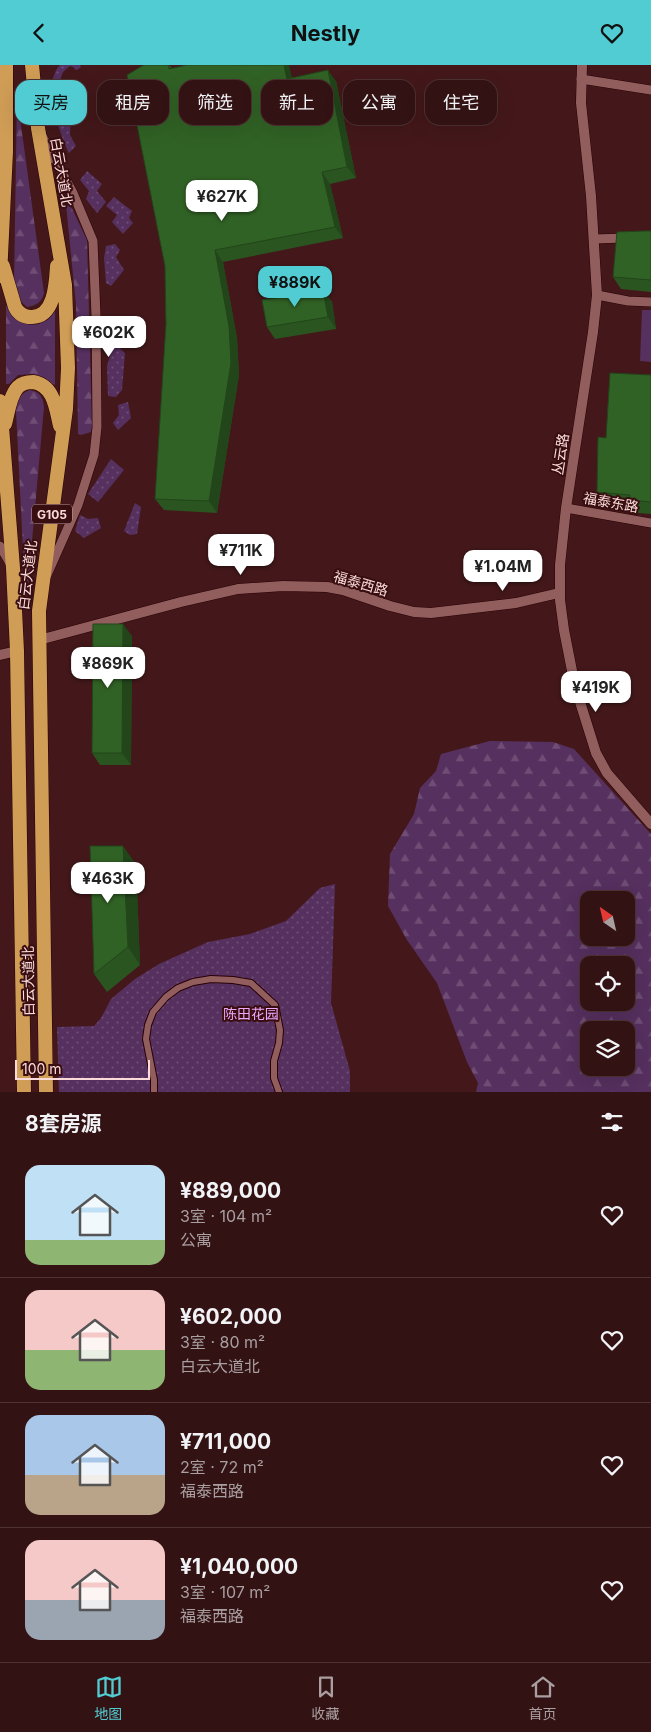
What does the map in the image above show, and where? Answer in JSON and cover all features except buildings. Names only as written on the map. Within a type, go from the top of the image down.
[{"type":"highway","points":[[0,276],[6,152],[6,65]]},
{"type":"highway","name":"白云大道北","points":[[32,65],[38,128],[65,285],[68,322],[68,387],[40,591],[39,640],[46,1092]]},
{"type":"highway","points":[[1,258],[18,313],[29,317],[35,316],[44,312],[54,294],[58,240]]},
{"type":"highway","points":[[2,439],[14,393],[18,387],[30,382],[47,388],[57,411],[62,436]]},
{"type":"highway","name":"白云大道北","points":[[0,401],[13,568],[17,651],[24,1092]]},
{"type":"street","name":"丛云路","points":[[582,65],[581,103],[588,163],[597,295],[566,508],[559,593],[562,623],[575,686],[591,741],[607,773],[651,825]]},
{"type":"street","points":[[581,79],[651,90]]},
{"type":"street","points":[[38,128],[73,193],[93,241],[96,283],[97,427],[94,455],[78,505],[40,591]]},
{"type":"street","points":[[594,239],[639,238]]},
{"type":"street","points":[[597,295],[628,301],[651,302]]},
{"type":"street","name":"福泰东路","points":[[566,508],[651,523]]},
{"type":"street","points":[[0,546],[13,568]]},
{"type":"street","name":"福泰西路","points":[[39,640],[181,602],[238,589],[283,585],[327,587],[343,590],[390,606],[431,613],[516,603],[559,593]]},
{"type":"street","points":[[0,655],[17,651]]},
{"type":"street","points":[[154,1092],[154,1080],[146,1039],[148,1025],[153,1012],[166,997],[178,988],[193,982],[211,979],[251,983],[276,1005],[280,1030],[274,1061],[274,1078],[279,1090],[271,1092]]},
{"type":"green space","points":[[60,65],[80,65],[81,67],[77,70],[70,66],[63,72],[60,80],[53,80]]},
{"type":"green space","points":[[17,125],[21,125],[44,293],[38,303],[27,307],[16,297],[14,285]]},
{"type":"green space","points":[[58,125],[70,125],[70,135],[76,146],[69,153]]},
{"type":"green space","points":[[87,171],[102,184],[97,191],[106,202],[97,213],[86,199],[89,191],[80,180]]},
{"type":"green space","points":[[65,194],[87,240],[92,426],[91,432],[81,435],[78,434],[76,305]]},
{"type":"green space","points":[[114,197],[132,211],[129,218],[133,223],[123,234],[112,222],[117,215],[106,206]]},
{"type":"green space","points":[[115,244],[120,250],[116,257],[124,270],[111,286],[106,283],[104,258],[106,246]]},
{"type":"green space","points":[[6,306],[9,306],[11,313],[55,307],[55,385],[45,378],[32,374],[18,375],[9,384],[6,384]]},
{"type":"green space","points":[[642,310],[651,310],[651,362],[640,361]]},
{"type":"green space","points":[[114,343],[125,353],[122,390],[116,397],[108,396],[107,366]]},
{"type":"green space","points":[[30,390],[40,396],[44,407],[26,608],[16,411],[19,398],[23,393]]},
{"type":"green space","points":[[128,402],[131,418],[118,430],[113,423],[119,415],[118,405]]},
{"type":"green space","points":[[111,459],[124,470],[98,502],[88,494]]},
{"type":"green space","points":[[135,503],[141,507],[137,534],[130,535],[124,531]]},
{"type":"green space","points":[[80,515],[88,519],[98,518],[101,528],[84,538],[75,531]]},
{"type":"green space","points":[[490,741],[553,742],[574,749],[651,834],[651,1092],[476,1092],[478,1083],[467,1062],[437,983],[407,940],[388,906],[390,854],[414,814],[420,788],[436,771],[441,754]]},
{"type":"green space","name":"陈田花园","points":[[335,884],[331,1003],[350,1071],[350,1092],[59,1092],[57,1027],[94,1026],[101,1018],[111,999],[135,979],[159,964],[208,942],[250,934],[286,921],[320,888]]}]
